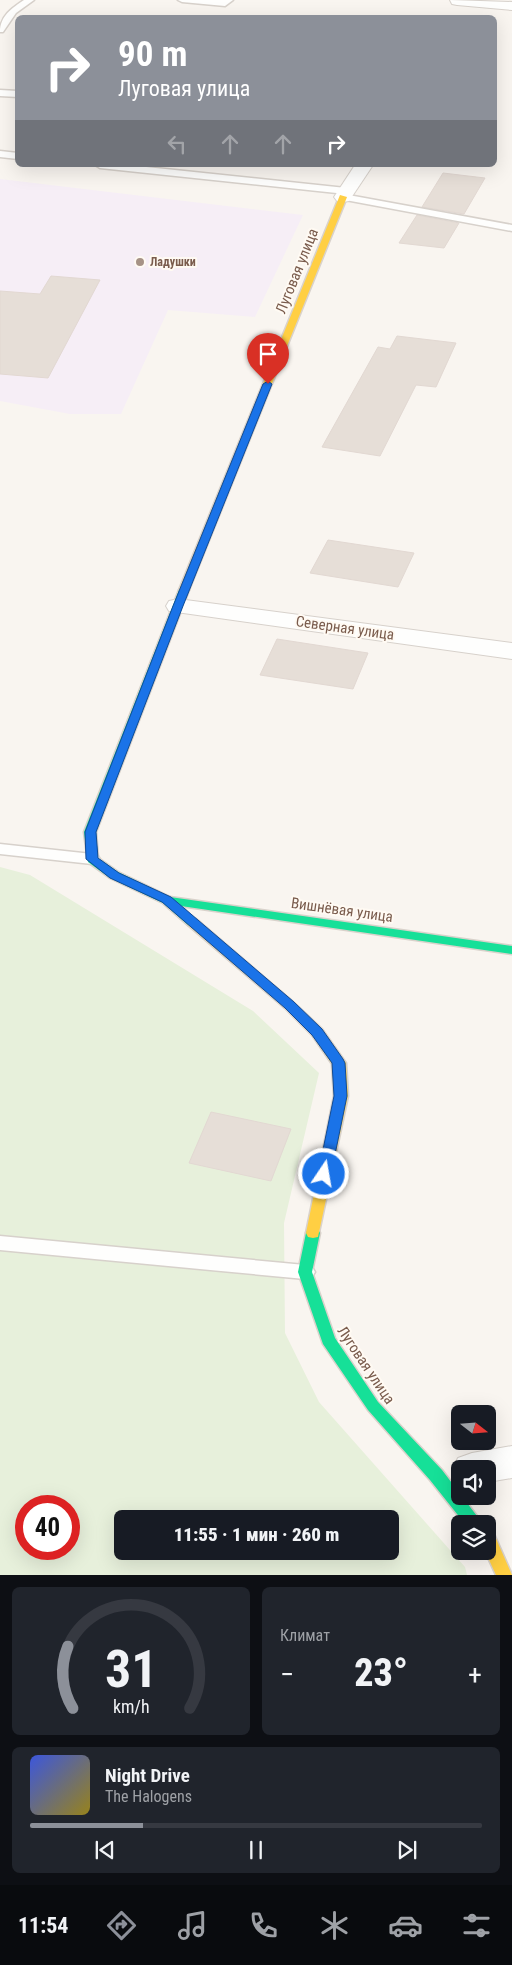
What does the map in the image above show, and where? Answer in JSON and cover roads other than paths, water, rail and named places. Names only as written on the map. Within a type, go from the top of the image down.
[{"type":"street","points":[[453,15],[455,1],[512,6]]},
{"type":"street","points":[[345,194],[363,167]]},
{"type":"street","name":"Луговая улица","points":[[92,859],[90,832],[178,606],[345,194]]},
{"type":"street","name":"Северная улица","points":[[178,606],[512,651]]},
{"type":"street","points":[[92,859],[114,875],[167,900],[290,1005],[317,1032],[339,1063],[341,1096],[304,1272]]},
{"type":"street","name":"Вишнёвая улица","points":[[167,900],[512,950]]},
{"type":"street","name":"Луговая улица","points":[[304,1272],[328,1340],[373,1406],[448,1473],[471,1515]]},
{"type":"street","points":[[496,1465],[512,1462]]},
{"type":"street","points":[[496,1557],[504,1575]]},
{"type":"lane","points":[[0,30],[13,11],[30,0]]},
{"type":"lane","points":[[182,0],[225,4],[229,0]]},
{"type":"lane","points":[[0,10],[13,11]]},
{"type":"lane","points":[[0,93],[15,94]]},
{"type":"lane","points":[[0,154],[15,156]]},
{"type":"lane","points":[[117,167],[345,194],[512,228]]},
{"type":"lane","points":[[0,849],[92,859]]},
{"type":"lane","points":[[0,1243],[304,1272]]},
{"type":"place","name":"Ладушки","points":[[140,262]]}]
